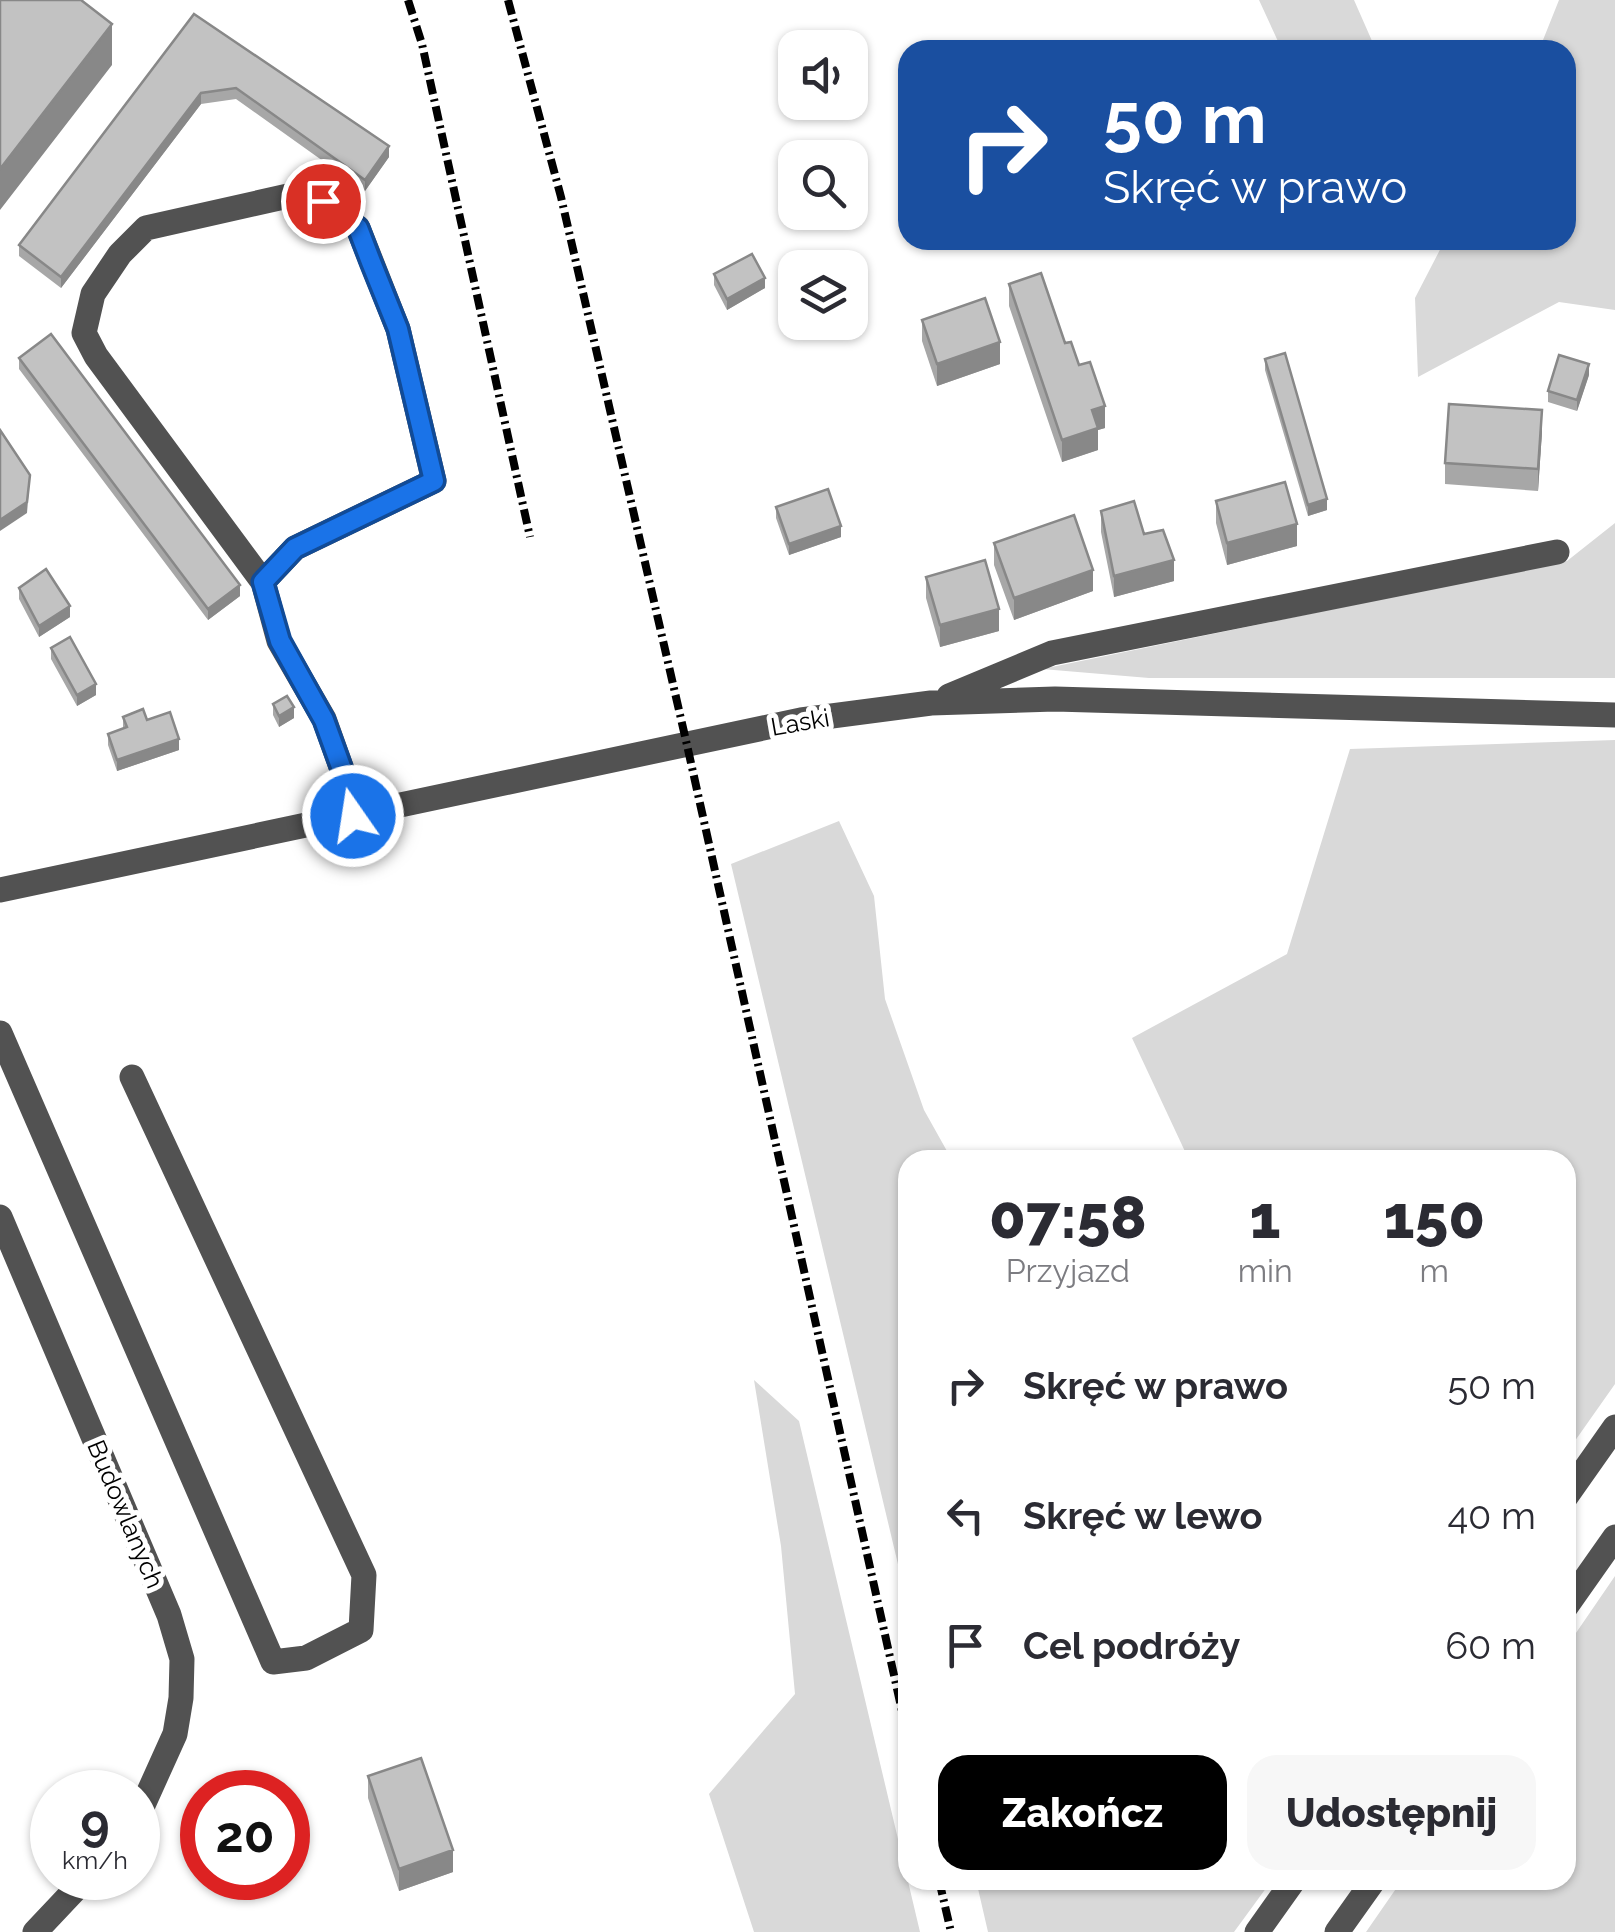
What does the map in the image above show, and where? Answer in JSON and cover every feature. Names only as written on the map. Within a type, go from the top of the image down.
[{"type":"street","points":[[263,582],[295,548],[434,481],[398,329],[358,228],[323,201],[297,194],[146,228],[120,254],[93,294],[84,333],[96,356],[263,582],[280,641],[324,720],[344,775],[353,816]]},
{"type":"street","points":[[930,703],[1052,654],[1557,552]]},
{"type":"street","name":"Laski","points":[[0,890],[801,720],[930,703],[1056,699],[1615,715]]},
{"type":"street","points":[[0,1033],[273,1662],[306,1658],[361,1630],[364,1575],[132,1076]]},
{"type":"street","name":"Budowlanych","points":[[0,1217],[169,1615],[182,1659],[175,1734],[159,1770]]},
{"type":"street","points":[[1576,1482],[1615,1427]]},
{"type":"street","points":[[1576,1592],[1615,1537]]},
{"type":"street","points":[[1257,1932],[1287,1890]]},
{"type":"street","points":[[1337,1932],[1367,1890]]},
{"type":"street","points":[[35,1932],[65,1900]]},
{"type":"shaded area","points":[[1259,0],[1354,0],[1372,40],[1277,40]]},
{"type":"shaded area","points":[[1559,0],[1615,0],[1615,310],[1559,302],[1418,377],[1415,298],[1440,250],[1576,250],[1576,40],[1543,40]]},
{"type":"shaded area","points":[[1615,523],[1615,678],[1149,678],[1042,669],[1567,561]]},
{"type":"shaded area","points":[[1615,740],[1615,1384],[1576,1439],[1576,1150],[1184,1150],[1132,1038],[1287,954],[1350,749]]},
{"type":"shaded area","points":[[839,821],[874,896],[885,999],[924,1110],[946,1150],[898,1150],[898,1564],[731,864]]},
{"type":"shaded area","points":[[754,1380],[799,1421],[898,1839],[898,1890],[910,1890],[920,1932],[754,1932],[709,1794],[795,1694],[781,1546]]},
{"type":"shaded area","points":[[1615,1576],[1615,1932],[1366,1932],[1395,1890],[1576,1890],[1576,1633]]},
{"type":"shaded area","points":[[978,1890],[1265,1890],[1234,1932],[988,1932]]},
{"type":"building","points":[[0,0],[81,0],[112,24],[0,169]]},
{"type":"building","points":[[194,14],[389,146],[365,180],[236,88],[201,93],[61,277],[19,245]]},
{"type":"building","points":[[752,254],[765,278],[727,299],[714,274]]},
{"type":"building","points":[[1041,273],[1065,343],[1071,342],[1079,365],[1090,362],[1105,406],[1092,410],[1098,428],[1062,440],[1009,284]]},
{"type":"building","points":[[985,298],[1000,342],[937,364],[922,320]]},
{"type":"building","points":[[51,334],[240,585],[208,609],[19,358]]},
{"type":"building","points":[[1285,353],[1327,499],[1308,505],[1265,359]]},
{"type":"building","points":[[1559,355],[1589,364],[1577,400],[1548,391]]},
{"type":"building","points":[[1449,404],[1542,410],[1538,469],[1445,463]]},
{"type":"building","points":[[0,430],[30,475],[27,502],[0,520]]},
{"type":"building","points":[[1285,482],[1297,524],[1227,543],[1216,501]]},
{"type":"building","points":[[828,489],[841,526],[789,544],[776,507]]},
{"type":"building","points":[[1134,501],[1144,534],[1163,530],[1174,560],[1114,576],[1101,511]]},
{"type":"building","points":[[1074,515],[1093,570],[1014,598],[994,543]]},
{"type":"building","points":[[985,560],[999,609],[940,625],[926,577]]},
{"type":"building","points":[[46,569],[70,606],[39,626],[19,588]]},
{"type":"building","points":[[70,637],[96,684],[77,695],[51,648]]},
{"type":"building","points":[[287,696],[294,707],[279,716],[273,704]]},
{"type":"building","points":[[143,709],[147,720],[170,712],[179,739],[117,760],[108,734],[127,727],[123,717]]},
{"type":"building","points":[[421,1758],[453,1850],[399,1869],[368,1776]]},
{"type":"railway","points":[[408,0],[422,44],[530,537]]},
{"type":"railway","points":[[508,0],[561,197],[898,1693]]},
{"type":"railway","points":[[941,1890],[951,1932]]},
{"type":"route","points":[[323,201],[358,228],[398,329],[434,481],[295,548],[263,582],[280,641],[324,720],[344,775],[353,816]]}]
